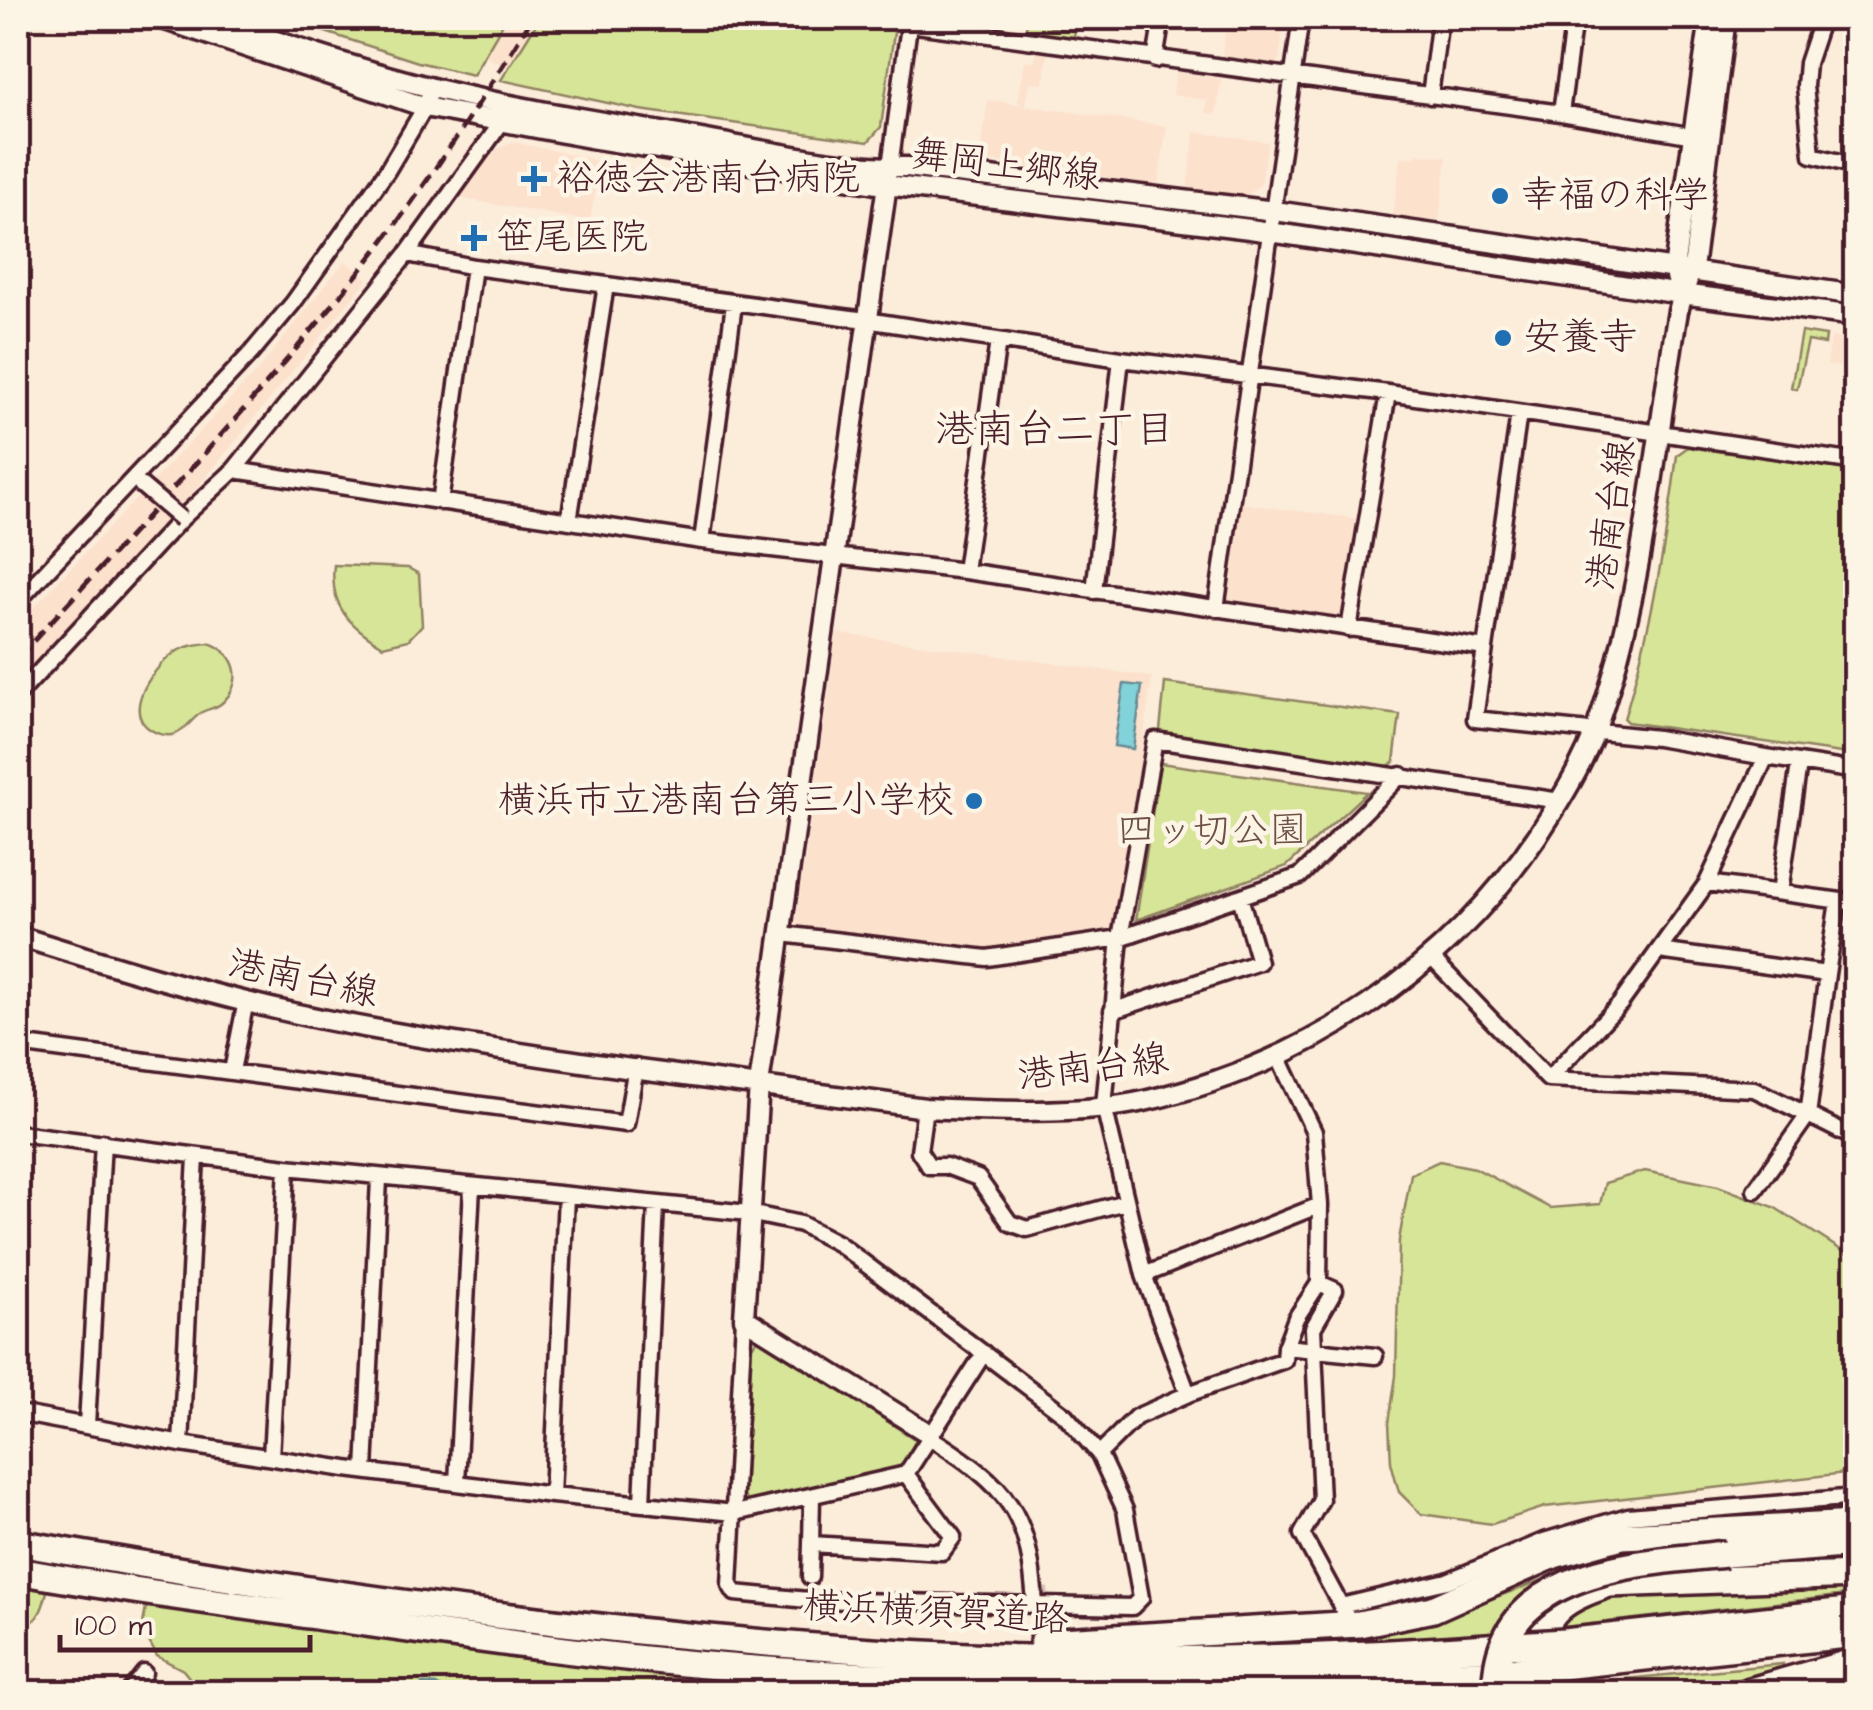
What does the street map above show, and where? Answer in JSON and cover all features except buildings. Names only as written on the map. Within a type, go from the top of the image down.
[{"type":"highway","points":[[871,1663],[1359,1624],[1433,1609],[1554,1555],[1622,1536],[1856,1524]]},
{"type":"highway","name":"横浜横須賀道路","points":[[18,1543],[524,1620],[1025,1682],[1503,1682],[1563,1654],[1856,1610]]},
{"type":"highway","points":[[1503,1682],[1496,1671],[1508,1635],[1519,1618],[1554,1591],[1587,1575],[1624,1565],[1856,1544]]},
{"type":"highway","name":"横浜横須賀道路","points":[[18,1572],[516,1644],[740,1668],[1028,1658],[1386,1655],[1516,1645],[1563,1654],[1698,1654],[1856,1634]]},
{"type":"highway","points":[[1542,1692],[1538,1686],[1540,1650],[1549,1616],[1571,1597],[1608,1584],[1856,1576]]},
{"type":"highway","points":[[871,1663],[960,1692]]},
{"type":"highway","points":[[1746,1692],[1846,1663]]},
{"type":"highway","points":[[1814,1692],[1856,1684]]},
{"type":"street","name":"舞岡上郷線","points":[[158,18],[425,107],[508,114]]},
{"type":"street","name":"舞岡上郷線","points":[[212,18],[508,114],[744,164],[1275,212],[1856,295]]},
{"type":"street","points":[[1156,60],[1162,18]]},
{"type":"street","points":[[1216,609],[1301,18]]},
{"type":"street","points":[[1430,96],[1440,18]]},
{"type":"street","points":[[1560,114],[1574,18]]},
{"type":"street","points":[[1700,137],[1710,18]]},
{"type":"street","points":[[1700,137],[1726,18]]},
{"type":"street","points":[[1822,18],[1807,63],[1805,86],[1812,156],[1856,166]]},
{"type":"street","points":[[18,1132],[379,1179],[750,1214],[801,1224],[839,1244],[1066,1415],[1098,1454],[1126,1510],[1142,1598],[1132,1608],[808,1600],[735,1593],[730,1585],[750,1214],[759,1085],[909,21],[1700,137]]},
{"type":"street","points":[[18,601],[137,482],[293,303],[386,171],[425,107],[432,88]]},
{"type":"street","points":[[18,695],[181,520],[234,470],[407,254],[508,114]]},
{"type":"street","name":"港南台線","points":[[18,936],[246,1002],[444,1041],[925,1108],[1000,1111],[1141,1102],[1279,1058],[1377,1000],[1432,958],[1482,908],[1516,867],[1560,801],[1596,732],[1628,626],[1682,294],[1700,137]]},
{"type":"street","name":"舞岡上郷線","points":[[888,176],[1682,294],[1856,316]]},
{"type":"street","points":[[407,254],[474,267],[1856,462]]},
{"type":"street","points":[[440,502],[474,267]]},
{"type":"street","points":[[569,522],[606,285]]},
{"type":"street","points":[[702,540],[734,304]]},
{"type":"street","points":[[965,572],[998,341]]},
{"type":"street","points":[[1094,590],[1121,359]]},
{"type":"street","points":[[1349,629],[1388,394]]},
{"type":"street","points":[[1518,413],[1475,719],[1596,732],[1856,772]]},
{"type":"street","points":[[234,470],[569,522],[834,554],[1486,648]]},
{"type":"street","points":[[137,482],[181,520]]},
{"type":"street","points":[[1188,1394],[1144,1275],[1104,1106],[1120,938],[1155,740],[1560,801]]},
{"type":"street","points":[[1548,1079],[1620,1004],[1706,883],[1766,757]]},
{"type":"street","points":[[1780,892],[1799,764]]},
{"type":"street","points":[[782,934],[987,958],[1120,938],[1300,876],[1400,775]]},
{"type":"street","points":[[1706,883],[1856,903]]},
{"type":"street","points":[[1112,1011],[1259,962],[1240,897]]},
{"type":"street","points":[[1755,1190],[1808,1115],[1838,901]]},
{"type":"street","points":[[1658,951],[1827,974]]},
{"type":"street","points":[[1432,958],[1548,1079],[1754,1089],[1856,1139]]},
{"type":"street","points":[[232,1071],[246,1002]]},
{"type":"street","points":[[18,1044],[626,1124],[636,1068]]},
{"type":"street","points":[[1098,1454],[1136,1417],[1284,1360],[1296,1318],[1319,1282],[1320,1205],[1314,1132],[1279,1058]]},
{"type":"street","points":[[925,1108],[919,1151],[930,1166],[946,1166],[978,1178],[1010,1223],[1027,1230],[1125,1202]]},
{"type":"street","points":[[87,1425],[103,1142]]},
{"type":"street","points":[[181,1444],[196,1157]]},
{"type":"street","points":[[272,1458],[287,1167]]},
{"type":"street","points":[[365,1471],[379,1179]]},
{"type":"street","points":[[457,1483],[472,1186]]},
{"type":"street","points":[[552,1496],[566,1196]]},
{"type":"street","points":[[642,1503],[656,1204]]},
{"type":"street","points":[[1144,1275],[1320,1205]]},
{"type":"street","points":[[1319,1282],[1335,1290],[1314,1328],[1322,1500],[1302,1534],[1343,1609],[1447,1581],[1544,1541],[1628,1516],[1856,1497]]},
{"type":"street","points":[[744,1318],[992,1480],[1019,1519],[1036,1606]]},
{"type":"street","points":[[1285,1346],[1375,1356]]},
{"type":"street","points":[[18,1413],[181,1444],[365,1471],[552,1496],[735,1513],[906,1474],[927,1434],[984,1353]]},
{"type":"street","points":[[811,1544],[942,1552],[953,1537],[906,1474]]},
{"type":"street","points":[[810,1577],[812,1496]]},
{"type":"street","points":[[129,1692],[144,1673]]},
{"type":"shaded area","points":[[506,18],[540,18],[508,68],[484,55]]},
{"type":"shaded area","points":[[1227,18],[1285,18],[1278,65],[1272,69],[1221,62]]},
{"type":"shaded area","points":[[1037,51],[1048,53],[1043,84],[1030,82],[1026,105],[1018,103],[1025,61],[1035,62]]},
{"type":"shaded area","points":[[1176,72],[1221,79],[1216,114],[1206,113],[1207,100],[1173,95]]},
{"type":"shaded area","points":[[988,100],[1167,126],[1158,185],[980,159]]},
{"type":"shaded area","points":[[1195,132],[1268,142],[1261,184],[1245,196],[1187,188]]},
{"type":"shaded area","name":"裕徳会港南台病院","points":[[513,142],[600,161],[590,221],[459,198],[490,152]]},
{"type":"shaded area","points":[[1416,154],[1447,157],[1439,221],[1393,215],[1401,157],[1415,158]]},
{"type":"shaded area","points":[[345,261],[368,279],[202,482],[18,683],[18,624],[259,369]]},
{"type":"shaded area","points":[[1831,337],[1848,339],[1844,367],[1827,365]]},
{"type":"shaded area","points":[[1239,503],[1359,519],[1343,622],[1229,606],[1225,600]]},
{"type":"shaded area","name":"横浜市立港南台第三小学校","points":[[837,633],[1152,677],[1112,939],[958,951],[802,930],[796,924]]},
{"type":"green space","points":[[282,18],[506,18],[473,75],[418,62]]},
{"type":"green space","points":[[540,18],[896,18],[881,127],[868,142],[640,110],[501,80]]},
{"type":"green space","points":[[1028,18],[1051,18],[1050,27],[1075,31],[1073,40],[1025,32]]},
{"type":"green space","points":[[1801,332],[1826,336],[1825,344],[1808,341],[1797,389],[1791,388]]},
{"type":"green space","points":[[1688,447],[1855,471],[1855,755],[1624,719],[1656,588],[1677,455]]},
{"type":"green space","points":[[334,565],[408,568],[419,574],[422,625],[408,640],[383,646],[371,638],[344,614],[335,593]]},
{"type":"green space","points":[[209,643],[231,660],[235,676],[230,694],[177,733],[165,735],[145,726],[139,705],[156,670],[181,649]]},
{"type":"green space","points":[[1165,683],[1400,715],[1394,762],[1388,766],[1164,735],[1160,730]]},
{"type":"green space","name":"四ッ切公園","points":[[1160,763],[1367,792],[1287,866],[1136,920]]},
{"type":"green space","points":[[1439,1161],[1475,1168],[1550,1208],[1600,1204],[1605,1183],[1645,1171],[1718,1186],[1774,1207],[1855,1259],[1855,1472],[1545,1507],[1492,1524],[1421,1514],[1399,1492],[1391,1462],[1389,1423],[1396,1376],[1399,1240],[1411,1174]]},
{"type":"green space","points":[[757,1340],[916,1440],[901,1466],[750,1503],[744,1497],[752,1346]]},
{"type":"green space","points":[[1723,1543],[1529,1597],[1493,1636],[1380,1640],[1380,1633],[1432,1621],[1607,1556]]},
{"type":"green space","points":[[18,1571],[50,1577],[38,1616],[18,1630]]},
{"type":"green space","points":[[1855,1587],[1855,1594],[1555,1628],[1562,1617],[1609,1594]]},
{"type":"green space","points":[[149,1592],[870,1676],[960,1692],[201,1692],[183,1670],[157,1656],[142,1629]]},
{"type":"green space","points":[[1783,1664],[1782,1692],[1552,1692],[1550,1686]]},
{"type":"water","points":[[1124,684],[1142,686],[1133,749],[1114,746]]},
{"type":"waterway","points":[[415,1692],[423,1685],[446,1692]]},
{"type":"tunnel","points":[[1039,1588],[1042,1652]]},
{"type":"railway","points":[[18,658],[233,422],[356,276],[448,150],[532,18]]},
{"type":"place","name":"裕徳会港南台病院","points":[[534,179]]},
{"type":"place","name":"幸福の科学","points":[[1500,196]]},
{"type":"place","name":"笹尾医院","points":[[474,238]]},
{"type":"place","name":"安養寺","points":[[1503,338]]},
{"type":"place","name":"横浜市立港南台第三小学校","points":[[974,801]]},
{"type":"district","name":"港南台二丁目","points":[[1055,430]]}]
